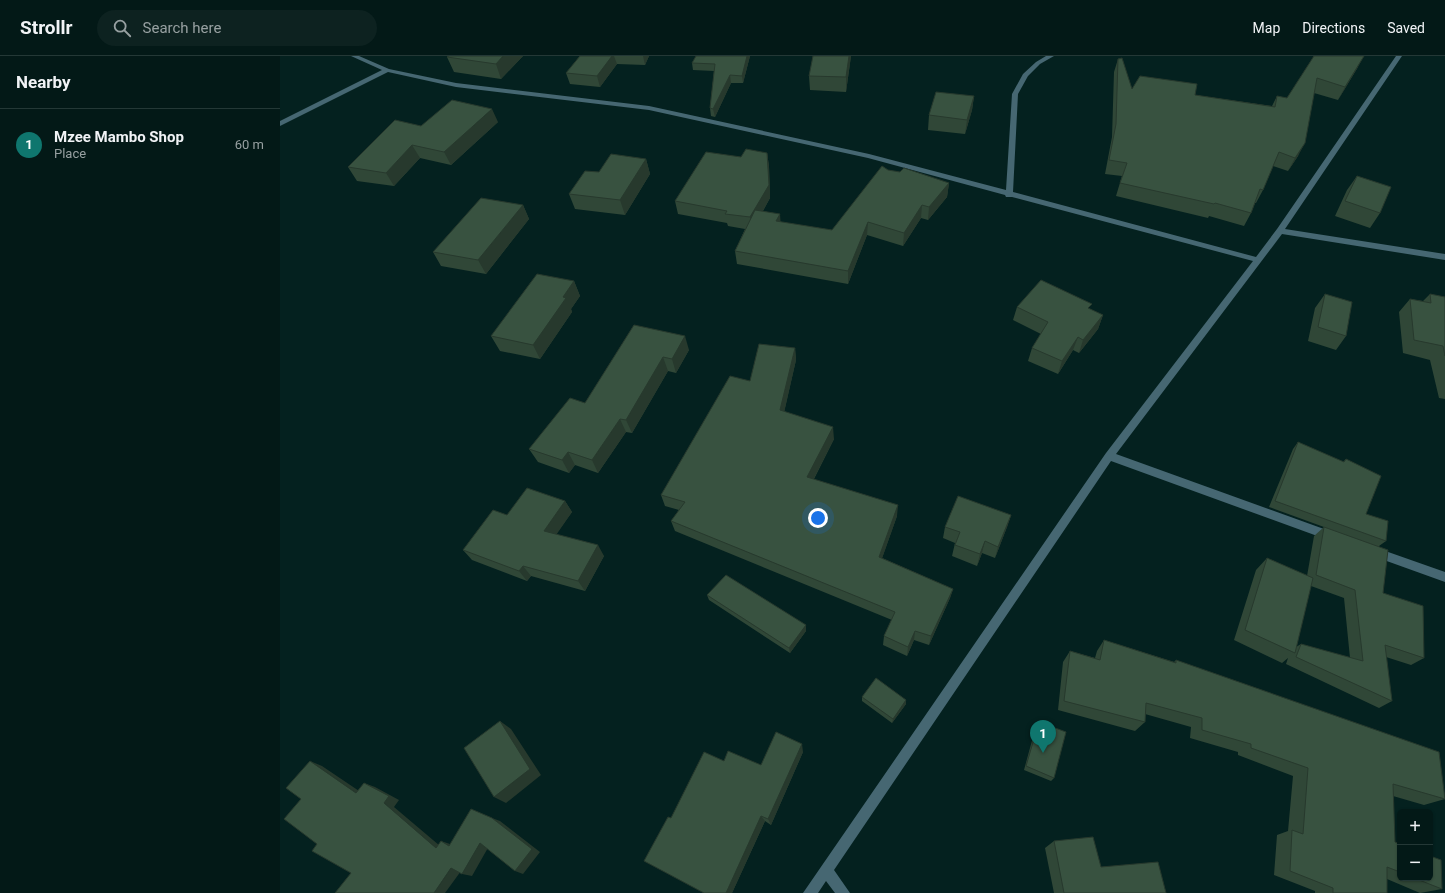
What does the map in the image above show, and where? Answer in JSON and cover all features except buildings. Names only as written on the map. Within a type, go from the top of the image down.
[{"type":"street","points":[[354,56],[387,70],[456,85],[649,108],[869,156],[1258,260]]},
{"type":"street","points":[[1009,194],[1015,94],[1025,75],[1038,63],[1051,56]]},
{"type":"street","points":[[810,893],[1109,456],[1280,231],[1399,56]]},
{"type":"street","points":[[280,124],[387,70]]},
{"type":"street","points":[[1280,231],[1445,257]]},
{"type":"street","points":[[1109,456],[1340,540]]},
{"type":"street","points":[[1363,548],[1445,577]]},
{"type":"street","points":[[826,870],[842,893]]},
{"type":"place","name":"Mzee Mambo Shop","points":[[1043,753]]}]
